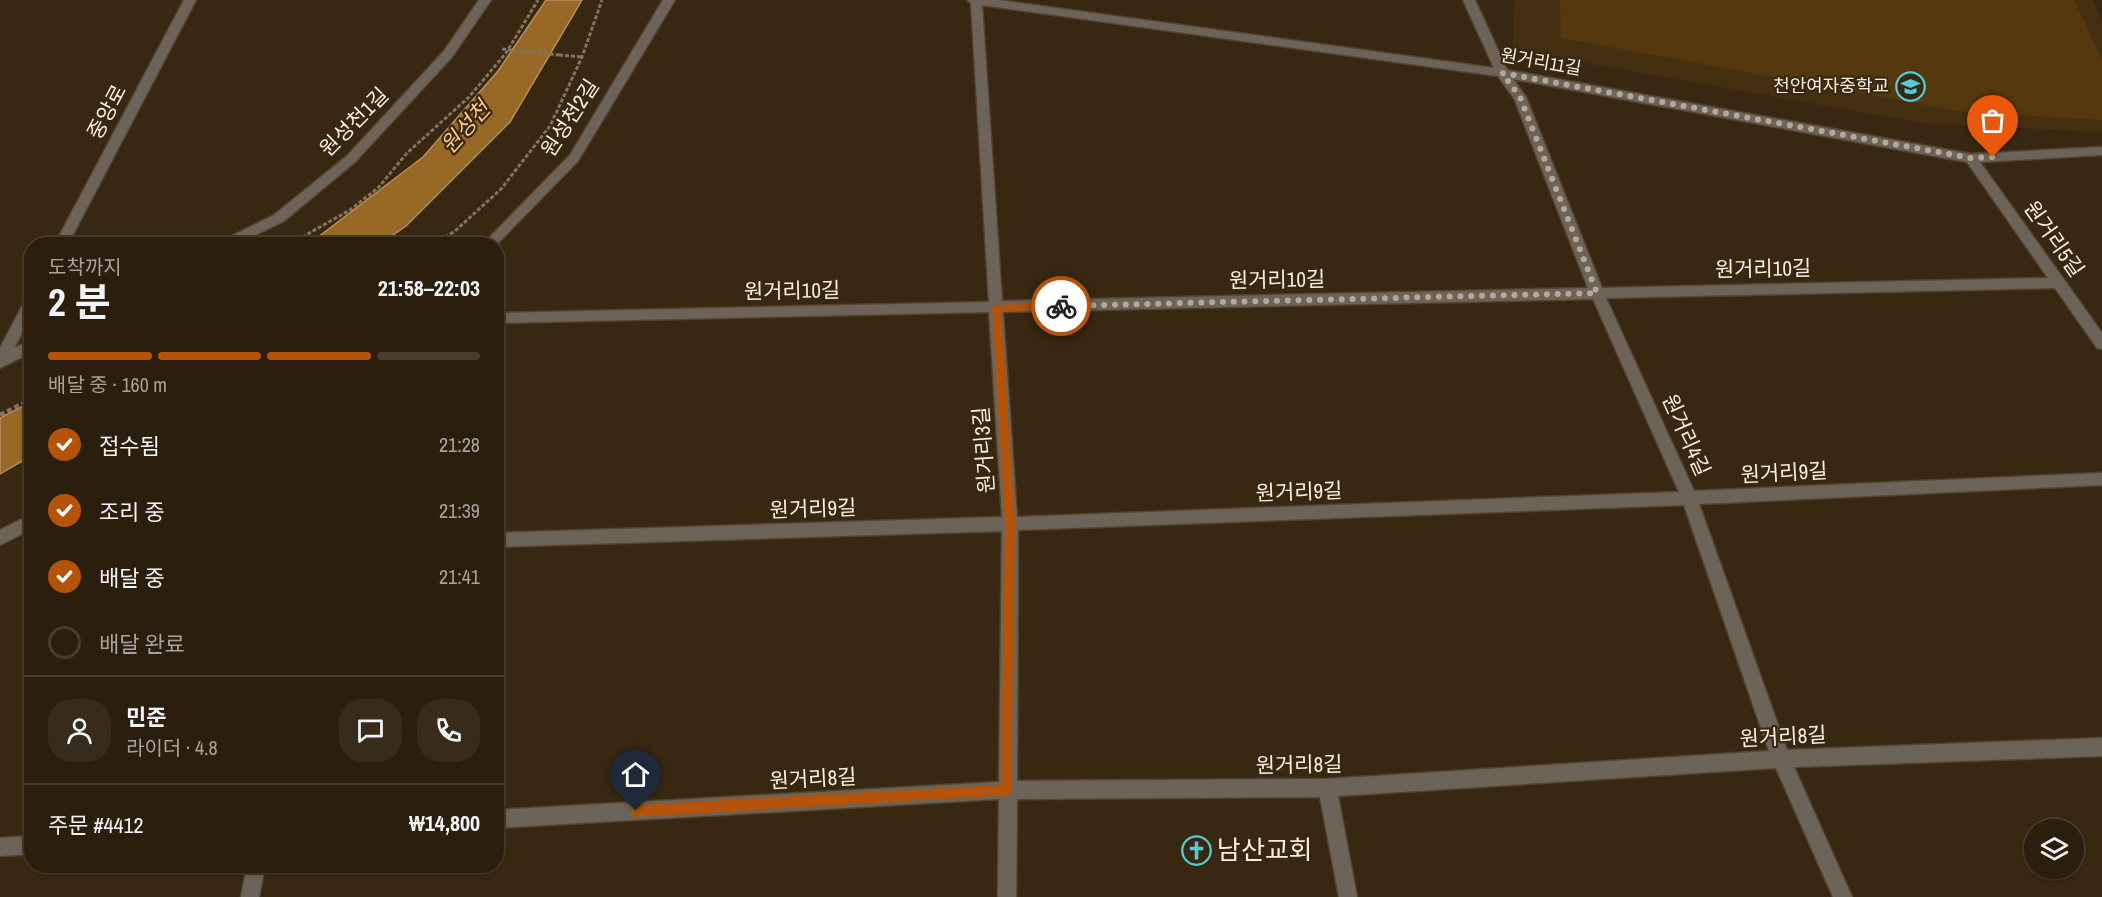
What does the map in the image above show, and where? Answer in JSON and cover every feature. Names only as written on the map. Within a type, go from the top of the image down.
[{"type":"street","name":"중앙로","points":[[65,237],[190,0]]},
{"type":"street","name":"원성천1길","points":[[241,237],[279,218],[351,159],[448,54],[485,0]]},
{"type":"street","name":"원성천2길","points":[[496,237],[574,158],[669,0]]},
{"type":"street","name":"원거리11길","points":[[975,0],[1502,73],[1971,158],[2102,151]]},
{"type":"street","name":"원거리3길","points":[[975,0],[1010,524],[1007,897]]},
{"type":"street","name":"원거리4길","points":[[1468,0],[1502,73],[1520,97],[1597,293],[1690,499],[1780,759],[1843,897]]},
{"type":"street","name":"원거리5길","points":[[1971,158],[2102,344]]},
{"type":"street","name":"원거리10길","points":[[504,318],[2059,283]]},
{"type":"street","points":[[0,361],[24,316]]},
{"type":"street","points":[[0,361],[24,349]]},
{"type":"street","name":"원거리9길","points":[[504,540],[1690,499],[2102,479]]},
{"type":"street","points":[[0,538],[24,525]]},
{"type":"street","name":"원거리8길","points":[[504,819],[1007,790],[1327,788],[1780,759],[2102,747]]},
{"type":"street","points":[[1327,788],[1348,897]]},
{"type":"street","points":[[0,846],[24,845]]},
{"type":"street","points":[[250,897],[255,873]]},
{"type":"path","points":[[301,237],[350,210],[378,188],[407,153],[470,97],[509,48],[538,0]]},
{"type":"path","points":[[446,237],[501,189],[550,126],[582,57],[602,0]]},
{"type":"path","points":[[509,48],[502,49],[582,57]]},
{"type":"path","points":[[0,415],[24,403]]},
{"type":"shaded area","name":"천안여자중학교","points":[[1514,0],[2092,0],[2102,23],[2102,132],[1923,123],[1513,50]]},
{"type":"shaded area","name":"천안여자중학교","points":[[1560,0],[2074,0],[2102,59],[2102,120],[1964,112],[1561,38]]},
{"type":"water","name":"원성천","points":[[546,0],[582,0],[510,122],[406,226],[390,237],[318,237],[423,157],[498,71]]},
{"type":"water","points":[[24,406],[24,460],[0,474],[0,418]]},
{"type":"way so far","points":[[1061,306],[1597,293],[1520,97],[1502,73],[1971,158],[1993,157]]},
{"type":"place","name":"천안여자중학교","points":[[1910,86]]},
{"type":"place","name":"남산교회","points":[[1196,850]]},
{"type":"route","points":[[636,811],[1007,790],[1010,524],[996,308],[1061,306]]}]
